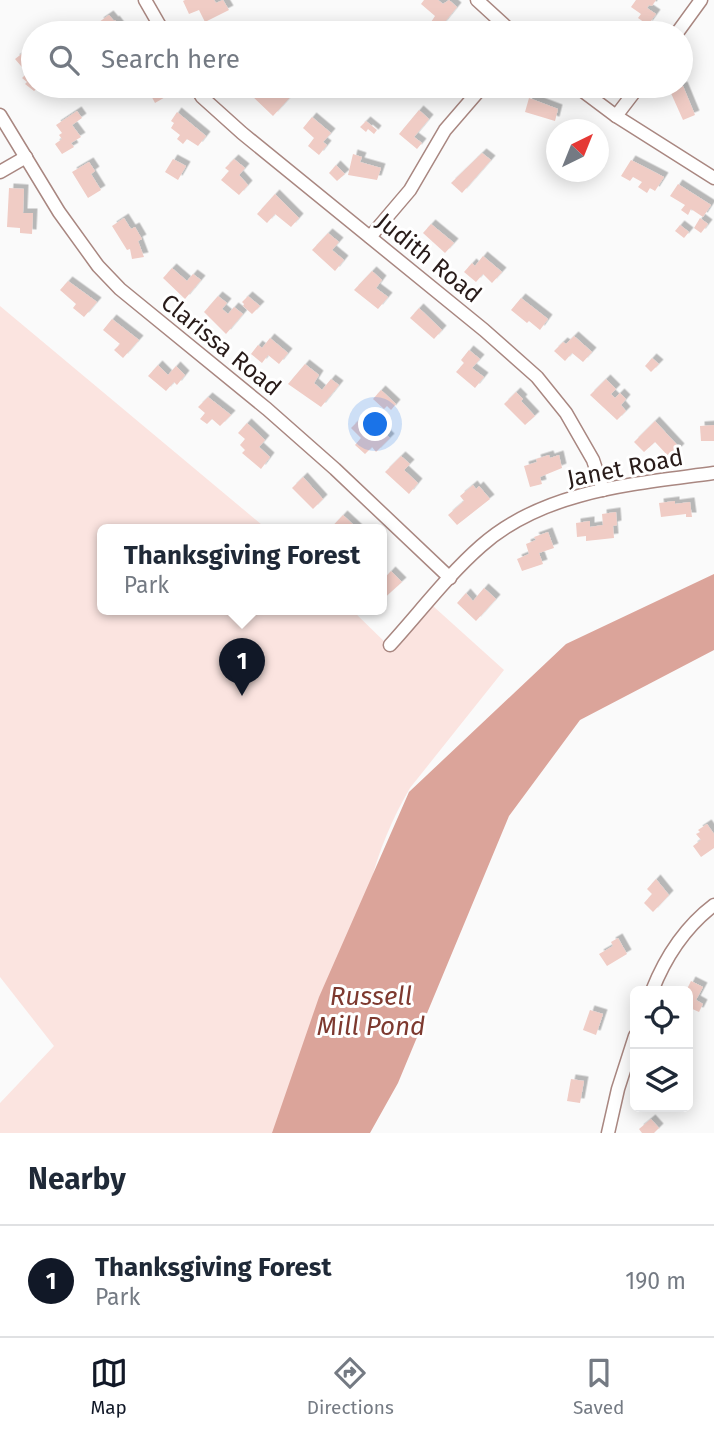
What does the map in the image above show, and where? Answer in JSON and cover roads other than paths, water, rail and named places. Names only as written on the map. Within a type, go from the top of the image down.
[{"type":"street","points":[[145,0],[157,21]]},
{"type":"street","points":[[477,0],[500,21]]},
{"type":"street","points":[[686,21],[701,0]]},
{"type":"street","name":"Judith Road","points":[[203,98],[537,377],[566,413],[593,460],[603,490]]},
{"type":"street","points":[[370,237],[410,190],[445,130],[472,98]]},
{"type":"street","points":[[592,98],[714,178]]},
{"type":"street","points":[[617,116],[630,98]]},
{"type":"street","name":"Clarissa Road","points":[[0,115],[59,212],[98,266],[120,289],[287,426],[450,578]]},
{"type":"street","points":[[0,172],[26,157]]},
{"type":"street","name":"Janet Road","points":[[390,645],[482,545],[528,515],[586,493],[714,473]]},
{"type":"street","points":[[654,986],[682,937],[714,905]]},
{"type":"street","points":[[608,1133],[631,1049]]},
{"type":"water","name":"Russell Mill Pond","points":[[714,574],[714,650],[580,720],[509,816],[398,1083],[370,1133],[272,1133],[319,997],[409,792],[566,644]]},
{"type":"place","name":"Thanksgiving Forest","points":[[242,696]]}]
